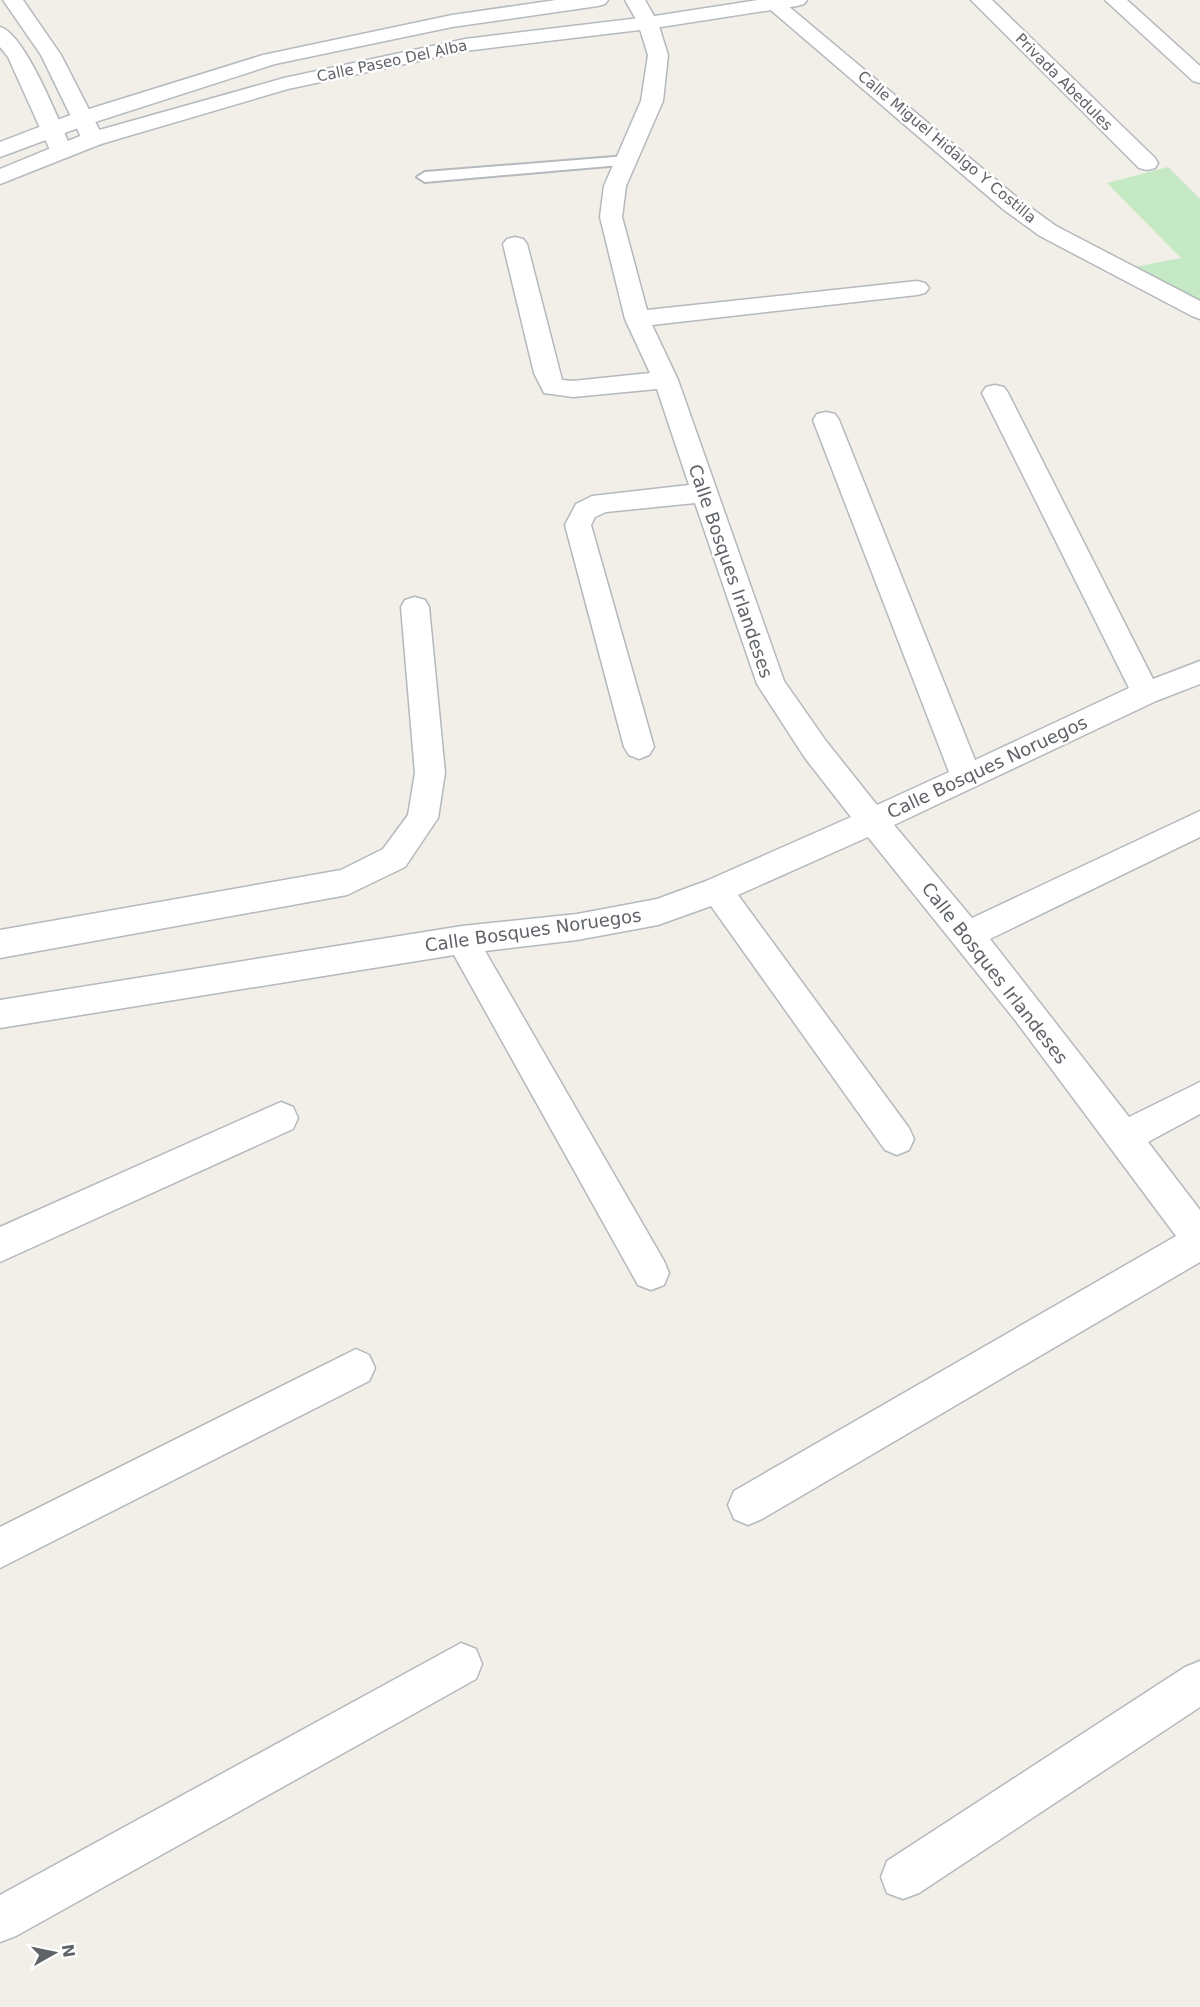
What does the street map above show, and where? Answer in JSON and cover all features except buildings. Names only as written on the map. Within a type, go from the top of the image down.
[{"type":"street","name":"Calle Paseo Del Alba","points":[[0,150],[81,119],[270,60],[452,21],[598,0]]},
{"type":"street","name":"Calle Bosques Irlandeses","points":[[635,0],[648,23],[658,55],[652,101],[615,186],[611,217],[637,320],[666,380],[703,493],[771,684],[792,717],[873,821],[968,935],[1200,1240]]},
{"type":"street","name":"Calle Paseo Del Alba","points":[[0,177],[61,150],[93,139],[284,84],[465,45],[648,23],[771,2],[797,0]]},
{"type":"street","name":"Privada Abedules","points":[[981,0],[1147,163]]},
{"type":"street","points":[[1115,0],[1200,77]]},
{"type":"street","name":"Calle Miguel Hidalgo Y Costilla","points":[[771,2],[1012,205],[1048,231],[1200,311]]},
{"type":"street","points":[[13,3],[51,55],[93,139]]},
{"type":"street","points":[[0,33],[18,56],[61,150]]},
{"type":"street","points":[[515,244],[546,373],[553,387],[573,389],[666,380]]},
{"type":"street","points":[[637,320],[917,288]]},
{"type":"street","points":[[996,393],[1146,693]]},
{"type":"street","points":[[826,420],[966,776]]},
{"type":"street","points":[[639,747],[578,525],[585,511],[601,503],[703,493]]},
{"type":"street","points":[[0,944],[347,882],[394,858],[423,818],[430,773],[415,607]]},
{"type":"street","name":"Calle Bosques Noruegos","points":[[0,1014],[462,939],[577,927],[658,912],[717,890],[873,821],[1146,693],[1200,672]]},
{"type":"street","points":[[968,935],[1200,824]]},
{"type":"street","points":[[717,890],[897,1139]]},
{"type":"street","points":[[462,939],[651,1273]]},
{"type":"street","points":[[1124,1138],[1200,1097]]},
{"type":"street","points":[[0,1245],[281,1118]]},
{"type":"street","points":[[748,1505],[1200,1240]]},
{"type":"street","points":[[0,1548],[356,1368]]},
{"type":"street","points":[[0,1920],[461,1664]]},
{"type":"street","points":[[903,1877],[1200,1682]]},
{"type":"lane","points":[[425,177],[627,161]]},
{"type":"green space","points":[[1168,167],[1200,199],[1200,300],[1134,267],[1181,258],[1107,183]]}]
